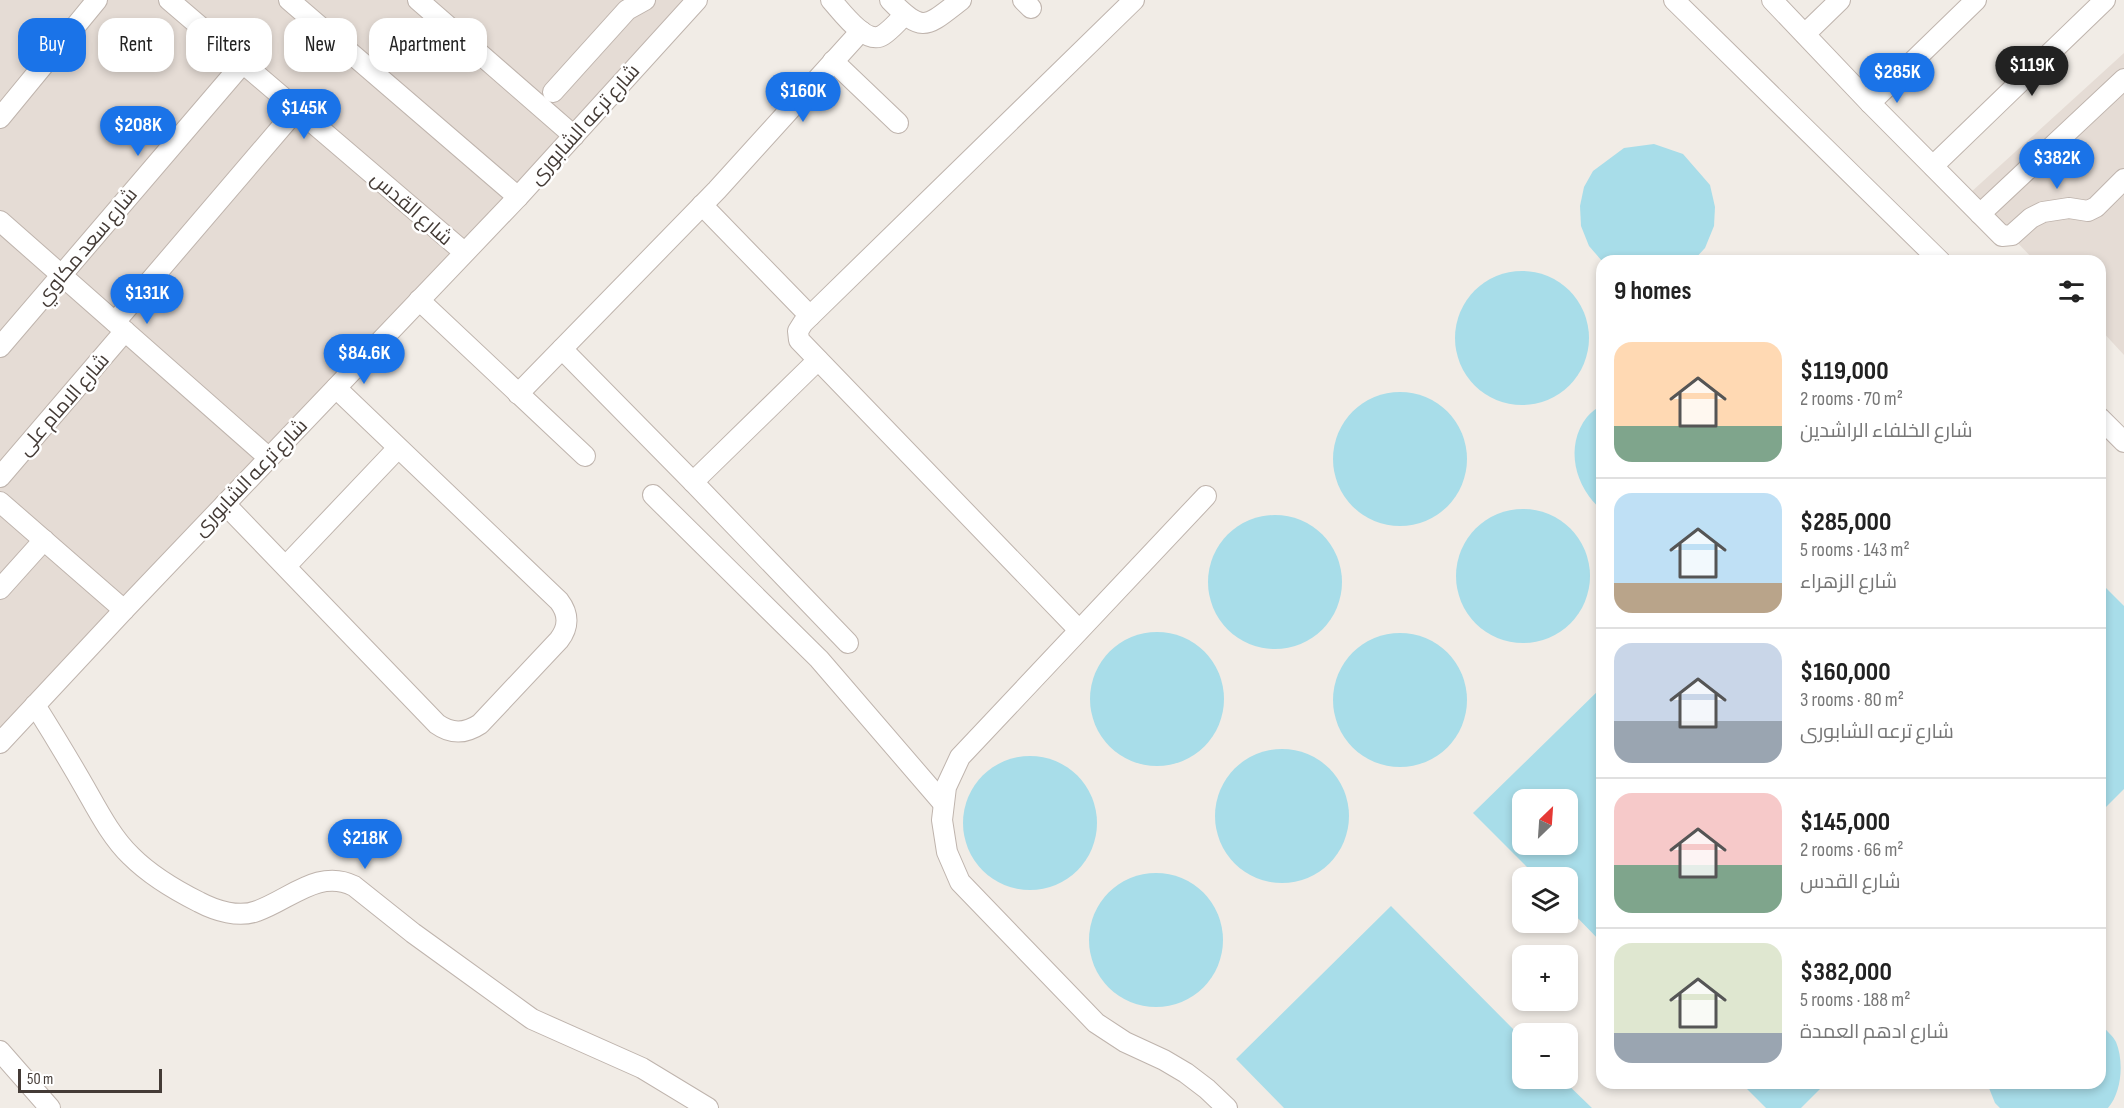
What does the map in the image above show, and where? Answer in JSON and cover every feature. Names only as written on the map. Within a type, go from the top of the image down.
[{"type":"street","points":[[0,118],[97,0]]},
{"type":"street","name":"شارع القدس","points":[[169,0],[190,18]]},
{"type":"street","points":[[289,0],[518,197]]},
{"type":"street","points":[[418,0],[574,136]]},
{"type":"street","points":[[553,92],[627,10],[645,0]]},
{"type":"street","name":"شارع ترعه الشابورى","points":[[0,743],[518,197],[697,0]]},
{"type":"street","points":[[831,0],[867,36],[874,38],[882,37],[904,15]]},
{"type":"street","points":[[890,0],[909,19],[927,23],[936,20],[961,0]]},
{"type":"street","points":[[1079,630],[818,360],[798,336],[800,326],[810,316],[1134,0]]},
{"type":"street","points":[[1674,0],[1934,255]]},
{"type":"street","points":[[1772,0],[2002,236],[2007,237],[2043,212],[2068,208],[2088,211],[2096,207],[2124,179]]},
{"type":"street","points":[[1805,34],[1840,0]]},
{"type":"street","points":[[1870,103],[1976,0]]},
{"type":"street","points":[[1933,166],[2105,0]]},
{"type":"street","points":[[518,394],[717,190],[861,30]]},
{"type":"street","points":[[833,61],[898,123]]},
{"type":"street","name":"شارع سعد مكاوي","points":[[0,347],[235,72]]},
{"type":"street","name":"شارع القدس","points":[[254,72],[464,252]]},
{"type":"street","points":[[1980,214],[2124,79]]},
{"type":"street","name":"شارع الامام على","points":[[0,477],[297,109]]},
{"type":"street","points":[[702,205],[810,316]]},
{"type":"street","points":[[1,222],[269,458]]},
{"type":"street","points":[[419,300],[585,456]]},
{"type":"street","points":[[562,349],[848,643]]},
{"type":"street","points":[[693,482],[818,360]]},
{"type":"street","points":[[225,504],[437,723],[450,731],[466,731],[480,724],[559,640],[566,628],[566,614],[559,602],[336,388]]},
{"type":"street","points":[[2106,424],[2124,442]]},
{"type":"street","points":[[286,566],[398,448]]},
{"type":"street","points":[[653,495],[819,659],[943,803]]},
{"type":"street","points":[[1206,496],[960,757],[949,779],[943,803],[943,836],[952,868],[960,882],[1096,1023],[1125,1042],[1186,1073],[1227,1108]]},
{"type":"street","points":[[0,502],[124,610]]},
{"type":"street","points":[[0,589],[44,540]]},
{"type":"street","points":[[35,705],[101,816],[129,855],[178,892],[229,914],[255,912],[316,883],[333,880],[345,881],[532,1019],[642,1068],[708,1108]]},
{"type":"street","points":[[0,1051],[50,1108]]},
{"type":"shaded area","points":[[0,0],[706,0],[0,753]]},
{"type":"shaded area","points":[[2124,53],[2124,355],[2106,336],[2106,255],[2029,255],[1970,193]]},
{"type":"water","points":[[1654,144],[1683,154],[1710,185],[1715,207],[1714,226],[1705,248],[1699,255],[1597,255],[1589,246],[1581,226],[1580,206],[1584,187],[1593,171],[1624,148]]},
{"type":"water","points":[[1522,271],[1548,276],[1569,291],[1584,312],[1589,338],[1584,364],[1569,385],[1548,400],[1522,405],[1496,400],[1475,385],[1460,364],[1455,338],[1460,312],[1475,291],[1496,276]]},
{"type":"water","points":[[1400,392],[1426,397],[1447,412],[1462,433],[1467,459],[1462,485],[1447,506],[1426,521],[1400,526],[1374,521],[1353,506],[1338,485],[1333,459],[1338,433],[1353,412],[1374,397]]},
{"type":"water","points":[[1596,409],[1596,504],[1579,479],[1575,453],[1580,428]]},
{"type":"water","points":[[1523,509],[1549,514],[1570,529],[1585,550],[1590,576],[1585,602],[1570,623],[1549,638],[1523,643],[1497,638],[1476,623],[1461,602],[1456,576],[1461,550],[1476,529],[1497,514]]},
{"type":"water","points":[[1275,515],[1301,520],[1322,535],[1337,556],[1342,582],[1337,608],[1322,629],[1301,644],[1275,649],[1249,644],[1228,629],[1213,608],[1208,582],[1213,556],[1228,535],[1249,520]]},
{"type":"water","points":[[2106,588],[2124,606],[2124,789],[2106,807]]},
{"type":"water","points":[[1157,632],[1183,637],[1204,652],[1219,673],[1224,699],[1219,725],[1204,746],[1183,761],[1157,766],[1131,761],[1110,746],[1095,725],[1090,699],[1095,673],[1110,652],[1131,637]]},
{"type":"water","points":[[1400,633],[1426,638],[1447,653],[1462,674],[1467,700],[1462,726],[1447,747],[1426,762],[1400,767],[1374,762],[1353,747],[1338,726],[1333,700],[1338,674],[1353,653],[1374,638]]},
{"type":"water","points":[[1596,693],[1596,937],[1578,918],[1578,867],[1527,867],[1515,855],[1578,855],[1578,789],[1512,789],[1512,852],[1473,813]]},
{"type":"water","points":[[1282,749],[1308,754],[1329,769],[1344,790],[1349,816],[1344,842],[1329,863],[1308,878],[1282,883],[1256,878],[1235,863],[1220,842],[1215,816],[1220,790],[1235,769],[1256,754]]},
{"type":"water","points":[[1030,756],[1056,761],[1077,776],[1092,797],[1097,823],[1092,849],[1077,870],[1056,885],[1030,890],[1004,885],[983,870],[968,849],[963,823],[968,797],[983,776],[1004,761]]},
{"type":"water","points":[[1156,873],[1182,878],[1203,893],[1218,914],[1223,940],[1218,966],[1203,987],[1182,1002],[1156,1007],[1130,1002],[1109,987],[1094,966],[1089,940],[1094,914],[1109,893],[1130,878]]},
{"type":"water","points":[[1391,906],[1512,1028],[1512,1089],[1572,1089],[1592,1108],[1284,1108],[1236,1059]]},
{"type":"water","points":[[2106,1030],[2115,1040],[2121,1067],[2119,1085],[2108,1108],[2000,1108],[1995,1103],[1989,1089],[2106,1089]]},
{"type":"water","points":[[1747,1089],[1820,1089],[1801,1108],[1766,1108]]}]
